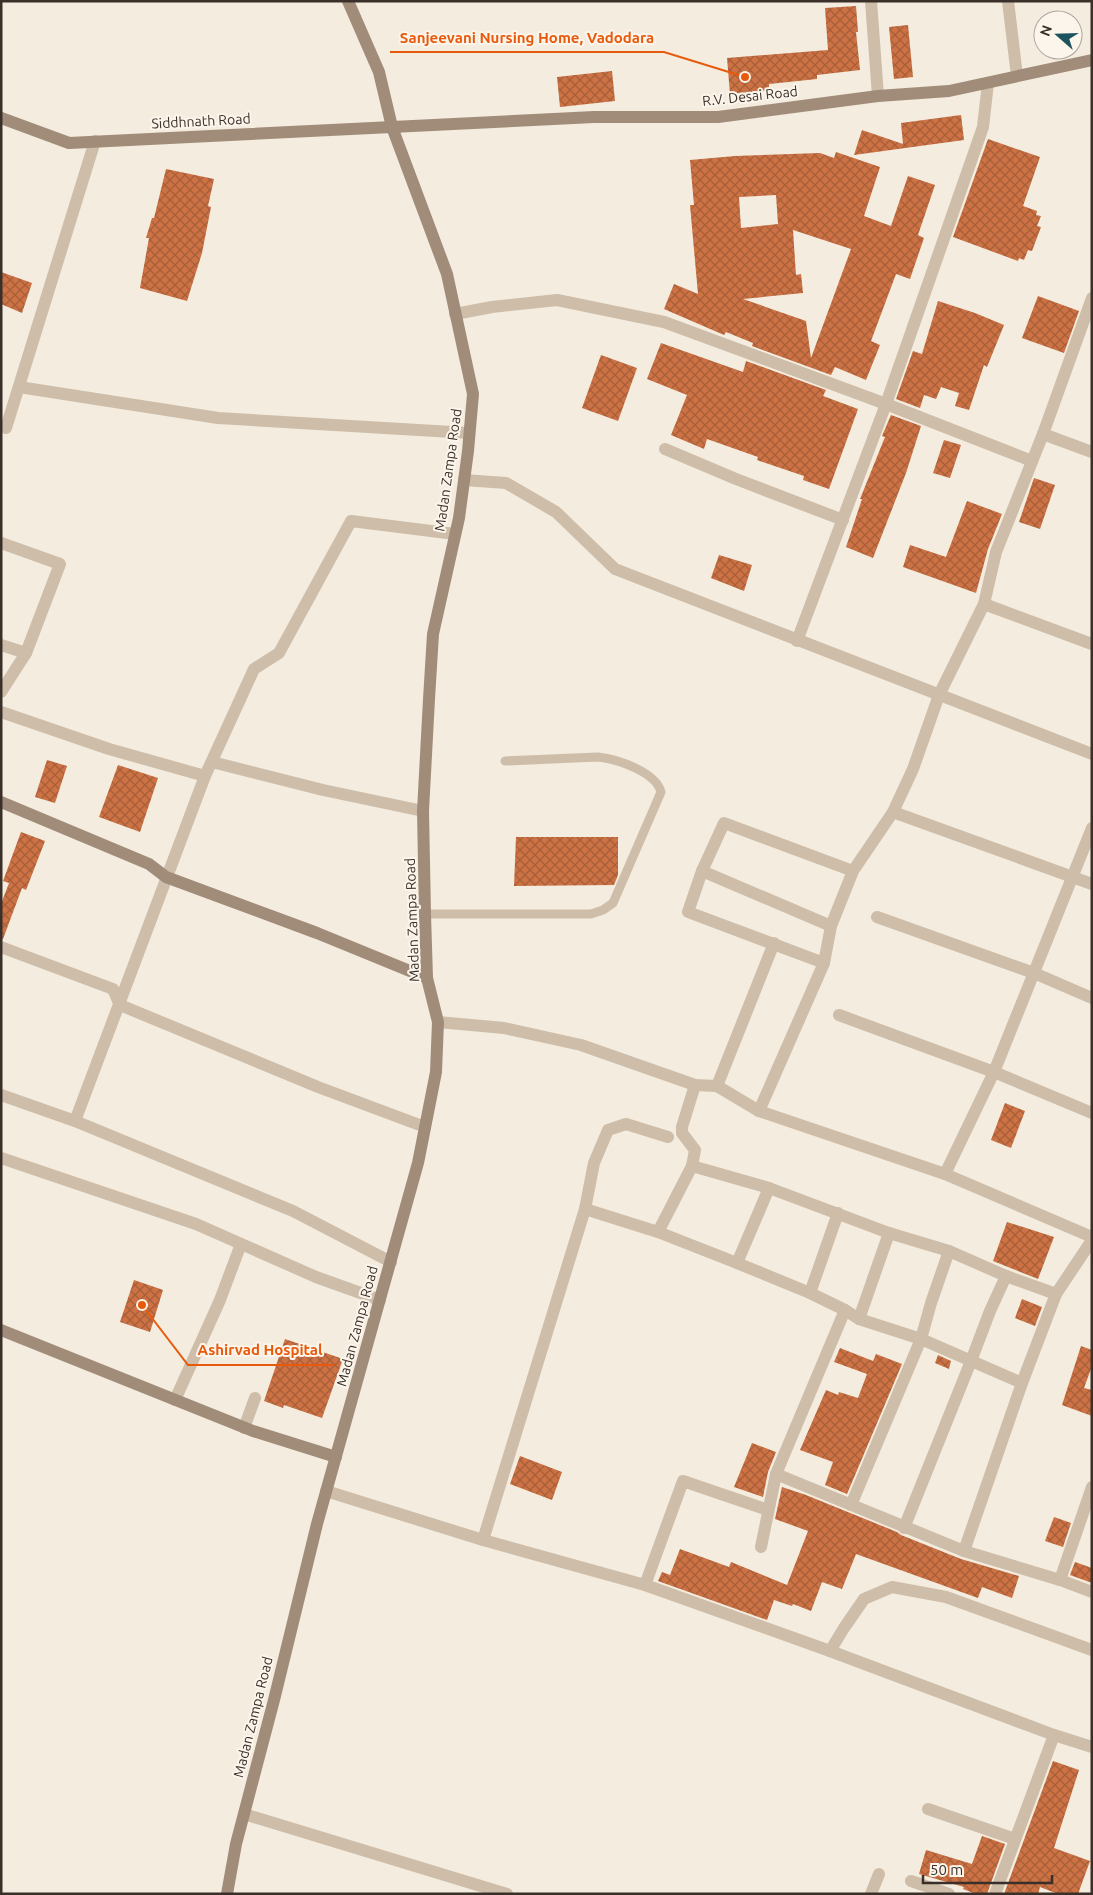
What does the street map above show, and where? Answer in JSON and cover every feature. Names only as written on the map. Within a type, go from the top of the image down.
[{"type":"main road","name":"Madan Zampa Road","points":[[227,1894],[236,1844],[326,1491],[418,1163],[436,1072],[438,1022],[427,978],[423,811],[433,634],[455,534],[464,480],[473,394],[447,274],[392,127],[379,72],[348,1]]},
{"type":"main road","name":"R.V. Desai Road","points":[[406,126],[594,117],[718,117],[878,96],[949,91],[1092,60]]},
{"type":"main road","name":"Siddhnath Road","points":[[1,118],[69,142],[406,126]]},
{"type":"main road","points":[[1,802],[149,864],[166,877],[317,933],[427,978]]},
{"type":"main road","points":[[1,1330],[244,1428],[336,1456]]},
{"type":"street","points":[[871,1],[878,96]]},
{"type":"street","points":[[1008,1],[1017,76]]},
{"type":"street","points":[[797,641],[886,404],[983,127],[988,83]]},
{"type":"street","points":[[6,428],[95,141]]},
{"type":"street","points":[[455,314],[492,307],[557,300],[664,322],[886,404],[1032,461]]},
{"type":"street","points":[[759,1111],[824,963],[831,926],[853,870],[893,812],[913,769],[939,695],[984,604],[996,552],[1043,434],[1091,300]]},
{"type":"street","points":[[19,387],[218,418],[470,432]]},
{"type":"street","points":[[1043,434],[1092,452]]},
{"type":"street","points":[[665,449],[842,520]]},
{"type":"street","points":[[464,480],[506,483],[556,512],[614,569],[1092,754]]},
{"type":"street","points":[[75,1121],[205,776],[254,668],[279,653],[351,520],[455,534]]},
{"type":"street","points":[[1,542],[60,564],[26,653],[1,692]]},
{"type":"street","points":[[984,604],[1092,644]]},
{"type":"street","points":[[1,645],[26,653]]},
{"type":"street","points":[[1,712],[109,749],[205,776]]},
{"type":"street","points":[[212,762],[323,790],[423,811]]},
{"type":"street","points":[[893,812],[1092,884]]},
{"type":"street","points":[[824,963],[688,912],[702,871],[724,823],[853,870]]},
{"type":"street","points":[[946,1174],[994,1072],[1092,828]]},
{"type":"street","points":[[702,871],[831,926]]},
{"type":"street","points":[[877,918],[1034,973],[1092,998]]},
{"type":"street","points":[[717,1086],[774,943]]},
{"type":"street","points":[[1,947],[114,989],[120,1005],[318,1086],[425,1127]]},
{"type":"street","points":[[839,1015],[994,1072],[1092,1114]]},
{"type":"street","points":[[438,1022],[504,1028],[581,1045],[695,1085],[717,1086],[759,1111],[946,1174],[1092,1238],[1056,1294],[1022,1383],[964,1551]]},
{"type":"street","points":[[658,1232],[692,1166],[695,1150],[682,1133],[682,1127],[695,1085]]},
{"type":"street","points":[[1,1095],[75,1121],[293,1211],[391,1262]]},
{"type":"street","points":[[483,1540],[585,1208],[594,1163],[608,1130],[626,1124],[668,1137]]},
{"type":"street","points":[[1,1158],[196,1224],[316,1277],[380,1300]]},
{"type":"street","points":[[692,1166],[769,1188],[889,1233],[948,1251],[1006,1276],[1056,1294]]},
{"type":"street","points":[[737,1263],[769,1188]]},
{"type":"street","points":[[585,1208],[658,1232],[737,1263],[810,1293],[859,1319],[922,1339],[1022,1383]]},
{"type":"street","points":[[810,1293],[838,1213]]},
{"type":"street","points":[[859,1319],[889,1233]]},
{"type":"street","points":[[175,1400],[220,1300],[241,1244]]},
{"type":"street","points":[[851,1505],[922,1339],[931,1303],[948,1251]]},
{"type":"street","points":[[904,1528],[990,1311],[1006,1276]]},
{"type":"street","points":[[761,1547],[776,1474],[845,1310]]},
{"type":"street","points":[[244,1428],[255,1398]]},
{"type":"street","points":[[776,1474],[964,1551],[1060,1580],[1092,1592]]},
{"type":"street","points":[[645,1585],[683,1481],[768,1510]]},
{"type":"street","points":[[1060,1580],[1092,1487]]},
{"type":"street","points":[[326,1491],[483,1540],[645,1585],[830,1650],[1054,1735],[1092,1747]]},
{"type":"street","points":[[830,1650],[864,1599],[892,1587],[946,1597],[1092,1650]]},
{"type":"street","points":[[995,1894],[1054,1735]]},
{"type":"street","points":[[928,1808],[1016,1838]]},
{"type":"street","points":[[244,1814],[507,1894]]},
{"type":"street","points":[[872,1894],[878,1874]]},
{"type":"street","points":[[911,1881],[949,1894]]},
{"type":"lane","points":[[425,914],[591,914],[603,910],[613,903],[661,792],[659,785],[652,776],[612,759],[598,757],[505,761]]},
{"type":"building","points":[[856,6],[858,32],[856,32],[860,70],[817,75],[817,79],[769,84],[769,90],[730,94],[727,58],[828,50],[825,8]]},
{"type":"building","points":[[908,25],[913,77],[894,79],[889,27]]},
{"type":"building","points":[[612,71],[615,101],[560,107],[557,77]]},
{"type":"building","points":[[961,115],[964,140],[854,155],[862,130],[903,144],[901,123]]},
{"type":"building","points":[[988,139],[1040,157],[1023,206],[1037,211],[1036,215],[1041,216],[1037,226],[1041,227],[1032,251],[1028,250],[1024,260],[1019,258],[1018,261],[953,237]]},
{"type":"building","points":[[836,152],[880,167],[864,216],[891,226],[908,176],[935,185],[918,235],[924,238],[910,279],[896,274],[871,341],[880,345],[866,380],[835,367],[831,375],[752,346],[753,343],[726,332],[724,335],[664,309],[674,284],[698,294],[690,205],[694,205],[690,160],[735,156],[820,153],[834,158]],"holes":[[[776,195],[778,224],[741,228],[739,197]],[[793,230],[851,249],[811,358],[806,321],[743,299],[803,293],[801,274],[796,275]]]},
{"type":"building","points":[[166,169],[214,179],[208,206],[211,207],[202,253],[187,301],[140,288],[149,238],[146,238],[152,218],[154,218]]},
{"type":"building","points":[[1,272],[32,283],[22,313],[1,304]]},
{"type":"building","points":[[1038,296],[1079,311],[1064,353],[1022,338]]},
{"type":"building","points":[[938,301],[1004,325],[987,367],[984,365],[969,410],[955,406],[959,393],[941,387],[936,399],[924,395],[920,408],[896,399],[913,351],[922,354]]},
{"type":"building","points":[[661,343],[743,372],[746,361],[826,390],[823,396],[858,409],[829,489],[803,480],[804,476],[757,460],[758,457],[707,439],[704,449],[671,435],[687,395],[647,379]]},
{"type":"building","points":[[601,355],[637,368],[618,421],[582,408]]},
{"type":"building","points":[[891,415],[921,426],[906,473],[873,558],[846,547],[862,499],[860,499],[885,437],[882,436]]},
{"type":"building","points":[[944,440],[961,445],[950,478],[933,473]]},
{"type":"building","points":[[1034,478],[1055,485],[1040,529],[1019,522]]},
{"type":"building","points":[[967,501],[1002,514],[988,549],[976,593],[903,567],[910,545],[946,557]]},
{"type":"building","points":[[719,555],[752,565],[744,591],[711,578]]},
{"type":"building","points":[[47,760],[67,766],[55,803],[35,797]]},
{"type":"building","points":[[118,765],[158,778],[140,832],[99,817]]},
{"type":"building","points":[[21,832],[45,841],[26,890],[22,888],[3,939],[1,939],[1,904],[9,883],[3,881]]},
{"type":"building","points":[[516,837],[618,837],[618,875],[614,885],[514,886]]},
{"type":"building","points":[[1005,1103],[1025,1111],[1011,1148],[991,1140]]},
{"type":"building","points":[[1007,1222],[1054,1237],[1038,1279],[993,1261]]},
{"type":"building","points":[[134,1280],[163,1290],[150,1332],[120,1322]]},
{"type":"building","points":[[1022,1299],[1042,1307],[1035,1326],[1015,1318]]},
{"type":"building","points":[[285,1339],[343,1359],[322,1418],[284,1405],[283,1408],[264,1401]]},
{"type":"building","points":[[1081,1346],[1092,1350],[1092,1366],[1084,1388],[1092,1390],[1092,1416],[1062,1405]]},
{"type":"building","points":[[840,1348],[873,1361],[876,1354],[902,1364],[847,1494],[825,1485],[833,1462],[800,1450],[826,1390],[838,1395],[839,1392],[858,1398],[867,1374],[834,1362]]},
{"type":"building","points":[[938,1355],[951,1361],[949,1369],[935,1363]]},
{"type":"building","points":[[752,1443],[776,1452],[768,1472],[763,1497],[734,1487]]},
{"type":"building","points":[[520,1456],[562,1472],[552,1500],[510,1484]]},
{"type":"building","points":[[782,1487],[806,1495],[961,1559],[1019,1576],[1012,1598],[982,1587],[978,1598],[856,1554],[842,1589],[822,1582],[811,1611],[793,1604],[792,1606],[774,1600],[767,1620],[658,1581],[662,1572],[670,1575],[680,1549],[729,1567],[731,1562],[787,1585],[808,1531],[775,1519]]},
{"type":"building","points":[[1054,1517],[1071,1523],[1063,1547],[1045,1541]]},
{"type":"building","points":[[1075,1562],[1092,1568],[1092,1583],[1070,1575]]},
{"type":"building","points":[[1053,1761],[1079,1770],[1054,1848],[1090,1861],[1078,1894],[1058,1894],[1040,1887],[1038,1894],[1004,1894]]},
{"type":"building","points":[[982,1836],[1005,1844],[987,1894],[976,1894],[963,1889],[964,1887],[919,1874],[926,1850],[972,1864]]},
{"type":"place","name":"Sanjeevani Nursing Home, Vadodara","points":[[745,77]]},
{"type":"place","name":"Ashirvad Hospital","points":[[142,1305]]}]
